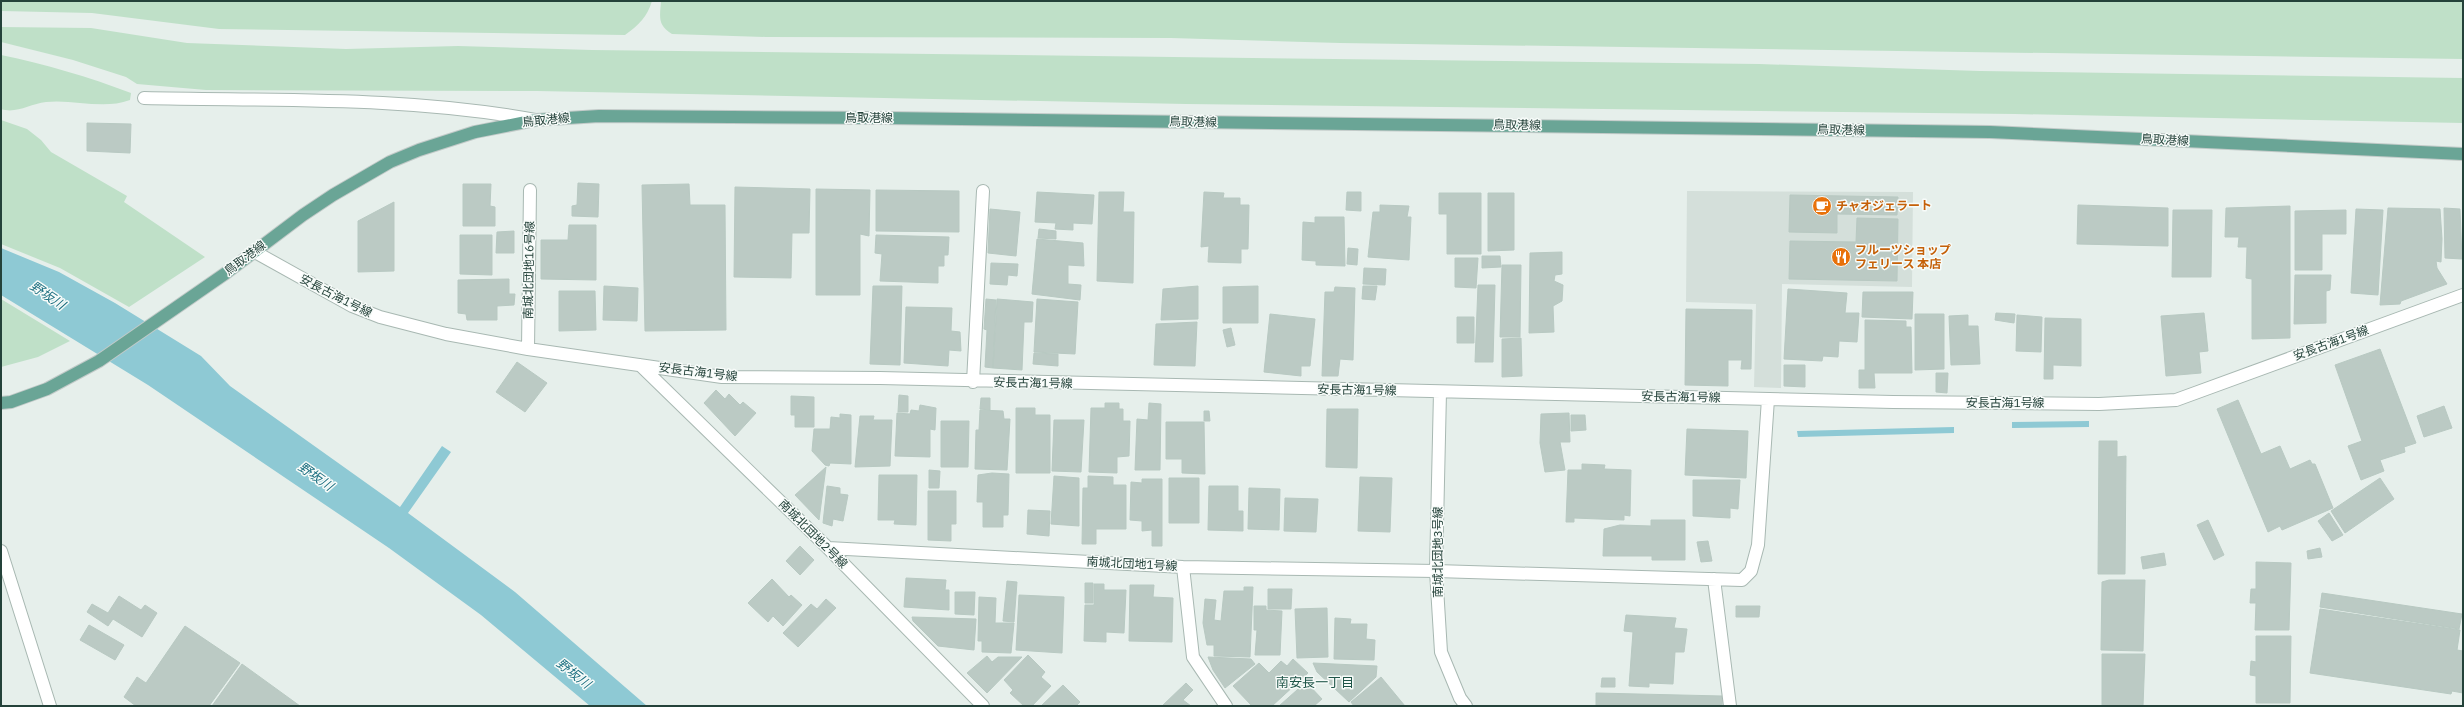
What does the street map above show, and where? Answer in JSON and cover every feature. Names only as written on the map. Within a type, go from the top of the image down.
[{"type":"main road","name":"鳥取港線","points":[[6,402],[47,389],[100,361],[226,273],[333,195],[390,162],[419,150],[475,132],[536,120],[599,116],[877,118],[1974,132],[2463,154]]},
{"type":"street","points":[[144,98],[424,105],[486,111],[536,120]]},
{"type":"street","name":"南城北団地16号線","points":[[528,349],[530,190]]},
{"type":"street","points":[[973,382],[983,191]]},
{"type":"street","name":"安長古海1号線","points":[[255,252],[335,297],[380,317],[446,334],[528,349],[722,377],[880,378],[973,382],[1768,399],[2092,404],[2176,400],[2463,295]]},
{"type":"street","name":"南城北団地2号線","points":[[640,365],[828,548],[982,706]]},
{"type":"street","name":"南城北団地3号線","points":[[1440,392],[1436,571],[1441,652],[1460,698],[1466,706]]},
{"type":"street","name":"南城北団地1号線","points":[[828,548],[1183,566],[1436,571],[1742,580],[1751,571],[1755,560],[1768,399]]},
{"type":"street","points":[[1,551],[49,706]]},
{"type":"street","points":[[1183,566],[1193,657],[1226,706]]},
{"type":"street","points":[[1714,579],[1730,706]]},
{"type":"shaded area","points":[[1687,191],[1913,192],[1912,287],[1782,284],[1781,388],[1754,387],[1756,304],[1686,302]]},
{"type":"green space","points":[[1,1],[652,1],[648,12],[642,20],[625,35],[219,29],[92,13],[1,11]]},
{"type":"green space","points":[[661,1],[2463,1],[2463,59],[1340,43],[1171,38],[766,37],[672,34],[667,31],[660,20]]},
{"type":"green space","points":[[1,27],[91,28],[187,43],[346,49],[458,46],[592,50],[1759,64],[1980,71],[2463,78],[2463,123],[2015,114],[1186,104],[537,91],[206,90],[137,84],[126,77],[73,60],[1,42]]},
{"type":"green space","points":[[1,55],[83,76],[115,87],[131,93],[130,100],[109,104],[57,101],[40,103],[18,110],[1,109]]},
{"type":"green space","points":[[1,120],[27,129],[41,140],[51,152],[127,196],[124,202],[205,257],[129,307],[60,268],[1,244]]},
{"type":"green space","points":[[1,299],[70,341],[38,357],[1,367]]},
{"type":"water","name":"野坂川","points":[[1,248],[59,272],[115,303],[201,356],[230,386],[400,507],[442,446],[451,452],[408,513],[515,592],[647,706],[590,706],[481,615],[389,548],[148,385],[1,295]]},
{"type":"water","points":[[2089,421],[2089,427],[2012,428],[2012,422]]},
{"type":"water","points":[[1954,427],[1954,433],[1798,437],[1797,431]]},
{"type":"building","points":[[87,123],[131,124],[130,153],[87,151]]},
{"type":"building","points":[[578,183],[599,184],[598,217],[572,216],[572,206],[577,205]]},
{"type":"building","points":[[463,184],[491,184],[490,206],[495,207],[495,226],[463,226]]},
{"type":"building","points":[[689,184],[690,205],[725,205],[726,330],[645,331],[642,185]]},
{"type":"building","points":[[735,187],[810,189],[809,233],[792,233],[791,278],[734,277]]},
{"type":"building","points":[[816,189],[870,190],[869,236],[860,234],[860,295],[816,295]]},
{"type":"building","points":[[876,190],[959,191],[959,232],[876,231]]},
{"type":"building","points":[[1037,192],[1094,195],[1092,224],[1073,223],[1073,230],[1055,229],[1056,223],[1035,222]]},
{"type":"building","points":[[1099,192],[1124,192],[1123,212],[1134,212],[1133,283],[1097,281]]},
{"type":"building","points":[[1204,192],[1224,193],[1223,198],[1240,198],[1240,205],[1249,205],[1248,249],[1241,249],[1241,263],[1208,262],[1209,246],[1201,247]]},
{"type":"building","points":[[1347,192],[1361,192],[1361,211],[1346,210]]},
{"type":"building","points":[[1439,193],[1481,193],[1481,254],[1447,254],[1447,214],[1439,214]]},
{"type":"building","points":[[1488,193],[1514,193],[1514,250],[1488,251]]},
{"type":"building","points":[[1790,195],[1898,197],[1897,215],[1837,214],[1837,233],[1789,232]]},
{"type":"building","points":[[394,202],[394,271],[358,272],[358,221]]},
{"type":"building","points":[[1380,205],[1409,206],[1407,217],[1411,217],[1409,260],[1368,257],[1373,212],[1380,212]]},
{"type":"building","points":[[2078,205],[2168,208],[2168,246],[2077,244]]},
{"type":"building","points":[[2290,206],[2290,338],[2252,339],[2252,279],[2246,278],[2247,247],[2238,247],[2239,237],[2225,237],[2226,208]]},
{"type":"building","points":[[2388,208],[2440,209],[2442,239],[2441,262],[2436,261],[2437,268],[2447,284],[2401,301],[2400,304],[2380,305]]},
{"type":"building","points":[[2444,208],[2460,209],[2462,259],[2445,258]]},
{"type":"building","points":[[990,209],[1020,212],[1016,256],[988,253]]},
{"type":"building","points":[[2356,209],[2383,210],[2378,295],[2351,293]]},
{"type":"building","points":[[2173,210],[2212,210],[2211,277],[2172,277]]},
{"type":"building","points":[[2346,210],[2346,234],[2322,234],[2322,270],[2295,270],[2295,211]]},
{"type":"building","points":[[1315,217],[1344,217],[1345,266],[1316,265],[1316,261],[1302,260],[1303,222],[1315,223]]},
{"type":"building","points":[[1857,218],[1898,219],[1897,281],[1789,279],[1790,241],[1856,242]]},
{"type":"building","points":[[569,225],[596,225],[596,280],[541,279],[541,240],[568,240]]},
{"type":"building","points":[[1039,229],[1056,231],[1056,239],[1038,238]]},
{"type":"building","points":[[514,231],[514,253],[496,253],[497,232]]},
{"type":"building","points":[[460,235],[492,235],[492,275],[460,274]]},
{"type":"building","points":[[876,235],[949,237],[948,255],[944,255],[944,266],[938,266],[938,283],[880,281],[882,254],[875,253]]},
{"type":"building","points":[[1037,239],[1083,243],[1084,266],[1068,265],[1068,284],[1081,285],[1080,300],[1032,294]]},
{"type":"building","points":[[1348,248],[1358,249],[1357,265],[1347,264]]},
{"type":"building","points":[[1562,252],[1562,274],[1555,275],[1554,281],[1563,285],[1562,301],[1553,306],[1554,332],[1529,333],[1530,253]]},
{"type":"building","points":[[1482,256],[1500,256],[1501,267],[1482,268]]},
{"type":"building","points":[[1455,258],[1478,258],[1476,288],[1455,287]]},
{"type":"building","points":[[991,263],[1018,264],[1017,276],[1008,275],[1007,285],[990,284]]},
{"type":"building","points":[[1502,265],[1521,265],[1520,337],[1500,337]]},
{"type":"building","points":[[1364,268],[1386,269],[1385,285],[1363,284]]},
{"type":"building","points":[[2295,275],[2331,275],[2330,290],[2326,291],[2326,323],[2294,324]]},
{"type":"building","points":[[509,279],[509,294],[515,294],[514,305],[497,306],[497,320],[467,320],[466,314],[458,313],[458,280]]},
{"type":"building","points":[[1478,285],[1495,285],[1493,362],[1475,362]]},
{"type":"building","points":[[604,286],[638,288],[637,321],[603,320]]},
{"type":"building","points":[[873,286],[902,286],[900,365],[870,364]]},
{"type":"building","points":[[1198,286],[1198,319],[1161,320],[1163,289]]},
{"type":"building","points":[[1258,286],[1258,323],[1223,323],[1223,287]]},
{"type":"building","points":[[1363,286],[1377,286],[1375,300],[1362,299]]},
{"type":"building","points":[[1335,287],[1355,288],[1353,360],[1340,359],[1338,376],[1322,376],[1325,292],[1334,292]]},
{"type":"building","points":[[1788,289],[1847,293],[1845,313],[1859,313],[1857,342],[1839,341],[1838,357],[1823,356],[1822,361],[1784,359]]},
{"type":"building","points":[[559,291],[595,291],[596,330],[559,331]]},
{"type":"building","points":[[1863,292],[1913,292],[1912,319],[1862,317]]},
{"type":"building","points":[[986,299],[996,300],[993,368],[985,367],[987,330],[984,329]]},
{"type":"building","points":[[997,299],[1033,302],[1032,322],[1024,322],[1022,370],[993,368]]},
{"type":"building","points":[[1037,299],[1078,302],[1075,354],[1034,352]]},
{"type":"building","points":[[906,307],[952,308],[951,331],[960,332],[961,351],[949,350],[948,366],[904,363]]},
{"type":"building","points":[[1686,309],[1752,310],[1751,369],[1741,369],[1742,360],[1728,360],[1728,386],[1685,385]]},
{"type":"building","points":[[1996,313],[2015,314],[2014,323],[1995,320]]},
{"type":"building","points":[[2204,313],[2208,351],[2199,352],[2201,373],[2166,376],[2161,316]]},
{"type":"building","points":[[1270,314],[1315,319],[1310,366],[1301,366],[1301,376],[1264,372]]},
{"type":"building","points":[[1915,314],[1944,314],[1944,369],[1915,370]]},
{"type":"building","points":[[1968,315],[1968,326],[1978,326],[1980,364],[1951,365],[1949,316]]},
{"type":"building","points":[[2017,315],[2042,317],[2041,352],[2016,351]]},
{"type":"building","points":[[1457,317],[1474,317],[1474,343],[1457,343]]},
{"type":"building","points":[[2045,318],[2081,319],[2081,366],[2053,365],[2053,379],[2044,379]]},
{"type":"building","points":[[1865,320],[1906,321],[1906,327],[1911,327],[1912,373],[1874,373],[1875,388],[1859,388],[1859,370],[1865,370]]},
{"type":"building","points":[[1197,322],[1195,366],[1154,365],[1156,324]]},
{"type":"building","points":[[1231,328],[1235,345],[1227,347],[1223,330]]},
{"type":"building","points":[[1521,338],[1522,376],[1502,377],[1502,339]]},
{"type":"building","points":[[2380,349],[2416,443],[2404,447],[2405,452],[2380,460],[2384,471],[2361,480],[2348,446],[2362,441],[2335,365]]},
{"type":"building","points":[[1034,353],[1058,354],[1058,366],[1033,364]]},
{"type":"building","points":[[517,362],[547,383],[525,412],[496,392]]},
{"type":"building","points":[[1784,365],[1805,365],[1805,387],[1784,386]]},
{"type":"building","points":[[1936,373],[1948,373],[1947,393],[1936,392]]},
{"type":"building","points":[[716,390],[725,399],[729,394],[740,405],[743,402],[756,413],[735,436],[704,403]]},
{"type":"building","points":[[899,395],[908,396],[908,412],[898,412]]},
{"type":"building","points":[[791,396],[814,397],[814,427],[795,427],[795,415],[791,415]]},
{"type":"building","points":[[981,398],[990,398],[990,410],[980,409]]},
{"type":"building","points":[[2238,400],[2261,454],[2280,446],[2290,469],[2310,460],[2312,464],[2315,464],[2333,508],[2282,530],[2280,526],[2268,532],[2217,409]]},
{"type":"building","points":[[1105,403],[1119,403],[1119,409],[1123,409],[1123,421],[1130,421],[1129,456],[1117,457],[1117,473],[1089,472],[1091,408],[1105,408]]},
{"type":"building","points":[[1149,403],[1161,404],[1160,470],[1135,470],[1137,419],[1148,420]]},
{"type":"building","points":[[920,405],[936,408],[935,430],[930,429],[930,457],[895,456],[897,413],[910,414],[911,410],[919,411]]},
{"type":"building","points":[[2444,406],[2452,428],[2424,437],[2417,416]]},
{"type":"building","points":[[1016,408],[1035,408],[1035,415],[1050,415],[1050,473],[1016,473]]},
{"type":"building","points":[[1327,409],[1358,409],[1357,468],[1326,467]]},
{"type":"building","points":[[980,410],[1003,411],[1004,419],[1010,419],[1007,470],[975,469],[976,430],[979,430]]},
{"type":"building","points":[[1204,411],[1209,411],[1210,421],[1204,421]]},
{"type":"building","points":[[1569,413],[1570,442],[1560,442],[1565,470],[1545,472],[1540,443],[1541,414]]},
{"type":"building","points":[[840,414],[851,415],[851,464],[830,463],[829,466],[825,465],[812,451],[814,429],[830,429],[831,417],[840,418]]},
{"type":"building","points":[[1571,415],[1585,415],[1586,430],[1571,431]]},
{"type":"building","points":[[860,416],[874,416],[873,420],[892,420],[890,466],[855,467]]},
{"type":"building","points":[[1054,420],[1084,420],[1081,472],[1052,471]]},
{"type":"building","points":[[941,421],[969,421],[968,467],[941,467]]},
{"type":"building","points":[[1166,422],[1204,422],[1205,474],[1182,473],[1182,459],[1166,459]]},
{"type":"building","points":[[1687,429],[1748,431],[1746,478],[1685,475]]},
{"type":"building","points":[[2099,441],[2117,441],[2117,457],[2126,456],[2125,574],[2098,574]]},
{"type":"building","points":[[1582,464],[1605,465],[1604,469],[1631,470],[1630,516],[1624,515],[1624,520],[1574,518],[1574,522],[1566,522],[1568,470],[1582,470]]},
{"type":"building","points":[[826,467],[819,520],[795,495]]},
{"type":"building","points":[[929,470],[940,471],[939,488],[929,488]]},
{"type":"building","points":[[992,473],[1009,474],[1008,515],[1003,515],[1003,527],[983,527],[983,502],[977,502],[978,475]]},
{"type":"building","points":[[879,475],[917,475],[916,525],[894,524],[895,520],[878,520]]},
{"type":"building","points":[[1054,476],[1079,478],[1079,526],[1051,524]]},
{"type":"building","points":[[1088,476],[1113,477],[1113,485],[1126,485],[1126,529],[1096,529],[1096,544],[1082,544],[1083,488],[1088,488]]},
{"type":"building","points":[[1360,477],[1392,478],[1390,532],[1358,531]]},
{"type":"building","points":[[1169,478],[1199,478],[1199,523],[1169,523]]},
{"type":"building","points":[[2380,478],[2394,499],[2345,533],[2331,511]]},
{"type":"building","points":[[1142,479],[1162,479],[1162,546],[1152,546],[1152,530],[1142,531],[1142,521],[1130,520],[1131,482],[1142,483]]},
{"type":"building","points":[[1693,480],[1740,480],[1738,509],[1730,508],[1730,518],[1693,516]]},
{"type":"building","points":[[827,486],[840,488],[840,494],[848,495],[843,521],[833,519],[832,526],[823,523]]},
{"type":"building","points":[[1209,486],[1238,486],[1238,511],[1243,511],[1243,531],[1208,530]]},
{"type":"building","points":[[1249,488],[1280,489],[1279,530],[1248,529]]},
{"type":"building","points":[[928,491],[956,491],[956,524],[951,524],[951,541],[928,540]]},
{"type":"building","points":[[1285,498],[1318,499],[1316,532],[1284,531]]},
{"type":"building","points":[[1028,510],[1050,511],[1049,536],[1027,534]]},
{"type":"building","points":[[2329,513],[2343,535],[2332,541],[2318,521]]},
{"type":"building","points":[[1651,520],[1685,520],[1685,560],[1652,560],[1652,556],[1603,556],[1604,529],[1620,525],[1651,526]]},
{"type":"building","points":[[2208,520],[2224,555],[2214,560],[2197,525]]},
{"type":"building","points":[[1708,541],[1712,561],[1701,562],[1697,542]]},
{"type":"building","points":[[800,546],[814,560],[800,575],[786,561]]},
{"type":"building","points":[[2320,548],[2322,557],[2308,559],[2307,551]]},
{"type":"building","points":[[2164,553],[2166,565],[2143,569],[2141,557]]},
{"type":"building","points":[[2256,562],[2291,563],[2289,630],[2255,630],[2256,603],[2250,603],[2251,589],[2256,589]]},
{"type":"building","points":[[906,578],[946,580],[945,590],[949,590],[949,610],[904,607]]},
{"type":"building","points":[[772,579],[789,597],[791,595],[802,605],[783,626],[773,616],[768,622],[748,603]]},
{"type":"building","points":[[2109,580],[2145,580],[2143,651],[2101,650],[2102,582]]},
{"type":"building","points":[[1007,581],[1017,582],[1014,622],[1003,621]]},
{"type":"building","points":[[1085,583],[1093,583],[1093,603],[1085,603]]},
{"type":"building","points":[[1094,584],[1104,584],[1104,590],[1126,590],[1124,633],[1106,632],[1106,642],[1084,641],[1085,605],[1094,605]]},
{"type":"building","points":[[1130,585],[1154,585],[1153,597],[1173,598],[1172,642],[1129,641]]},
{"type":"building","points":[[1244,587],[1253,587],[1250,657],[1214,656],[1214,645],[1207,645],[1203,623],[1205,599],[1216,600],[1214,620],[1221,621],[1224,591],[1244,591]]},
{"type":"building","points":[[1268,589],[1292,589],[1291,609],[1268,609]]},
{"type":"building","points":[[955,592],[975,592],[974,615],[955,614]]},
{"type":"building","points":[[2322,593],[2462,614],[2459,629],[2320,607]]},
{"type":"building","points":[[1019,595],[1064,597],[1062,653],[1016,650]]},
{"type":"building","points":[[119,596],[141,610],[145,605],[157,613],[142,637],[113,619],[108,626],[87,612],[92,604],[108,613]]},
{"type":"building","points":[[979,597],[996,598],[995,623],[1014,623],[1011,653],[982,652],[982,641],[978,641]]},
{"type":"building","points":[[826,599],[836,608],[798,647],[783,633],[811,604],[817,609]]},
{"type":"building","points":[[1254,606],[1266,606],[1266,610],[1282,611],[1280,655],[1255,655],[1257,630],[1254,630]]},
{"type":"building","points":[[1736,606],[1760,606],[1759,617],[1736,617]]},
{"type":"building","points":[[1327,608],[1328,657],[1297,658],[1295,609]]},
{"type":"building","points":[[2320,609],[2460,630],[2457,650],[2463,651],[2463,693],[2452,691],[2451,694],[2310,673]]},
{"type":"building","points":[[1626,615],[1676,618],[1674,628],[1687,629],[1684,652],[1675,652],[1673,684],[1649,683],[1649,687],[1629,686],[1633,632],[1624,631]]},
{"type":"building","points":[[912,617],[976,619],[974,650],[938,646],[913,621]]},
{"type":"building","points":[[1335,618],[1351,619],[1350,624],[1367,624],[1366,639],[1375,640],[1374,660],[1334,659]]},
{"type":"building","points":[[89,625],[124,645],[115,660],[80,640]]},
{"type":"building","points":[[185,626],[240,663],[209,706],[136,706],[124,697],[137,677],[146,683]]},
{"type":"building","points":[[2256,636],[2291,636],[2290,703],[2256,703],[2256,676],[2250,675],[2251,661],[2256,662]]},
{"type":"building","points":[[2102,654],[2145,654],[2143,706],[2102,706]]},
{"type":"building","points":[[1028,655],[1045,672],[1041,677],[1051,686],[1032,706],[1024,706],[1010,693],[1013,690],[1004,680]]},
{"type":"building","points":[[987,656],[992,662],[998,657],[1022,657],[987,693],[967,673]]},
{"type":"building","points":[[1208,657],[1251,659],[1255,664],[1225,688],[1213,670]]},
{"type":"building","points":[[1293,659],[1308,673],[1272,706],[1252,706],[1233,686],[1259,663],[1269,673],[1281,661],[1287,666]]},
{"type":"building","points":[[1313,663],[1377,666],[1376,677],[1349,702],[1317,672]]},
{"type":"building","points":[[242,664],[300,706],[212,706]]},
{"type":"building","points":[[1381,677],[1405,706],[1354,706],[1351,702]]},
{"type":"building","points":[[1602,678],[1615,678],[1615,687],[1601,687]]},
{"type":"building","points":[[1306,682],[1322,699],[1314,706],[1279,706]]},
{"type":"building","points":[[1186,683],[1193,690],[1183,700],[1191,706],[1162,706]]},
{"type":"building","points":[[1063,685],[1080,702],[1076,706],[1041,706]]},
{"type":"building","points":[[1596,693],[1722,696],[1722,706],[1596,706]]},
{"type":"place","name":"チャオジェラート","points":[[1822,206]]},
{"type":"place","name":"フルーツショップ フェリース 本店","points":[[1841,257]]},
{"type":"district","name":"南安長一丁目","points":[[1315,682]]}]
